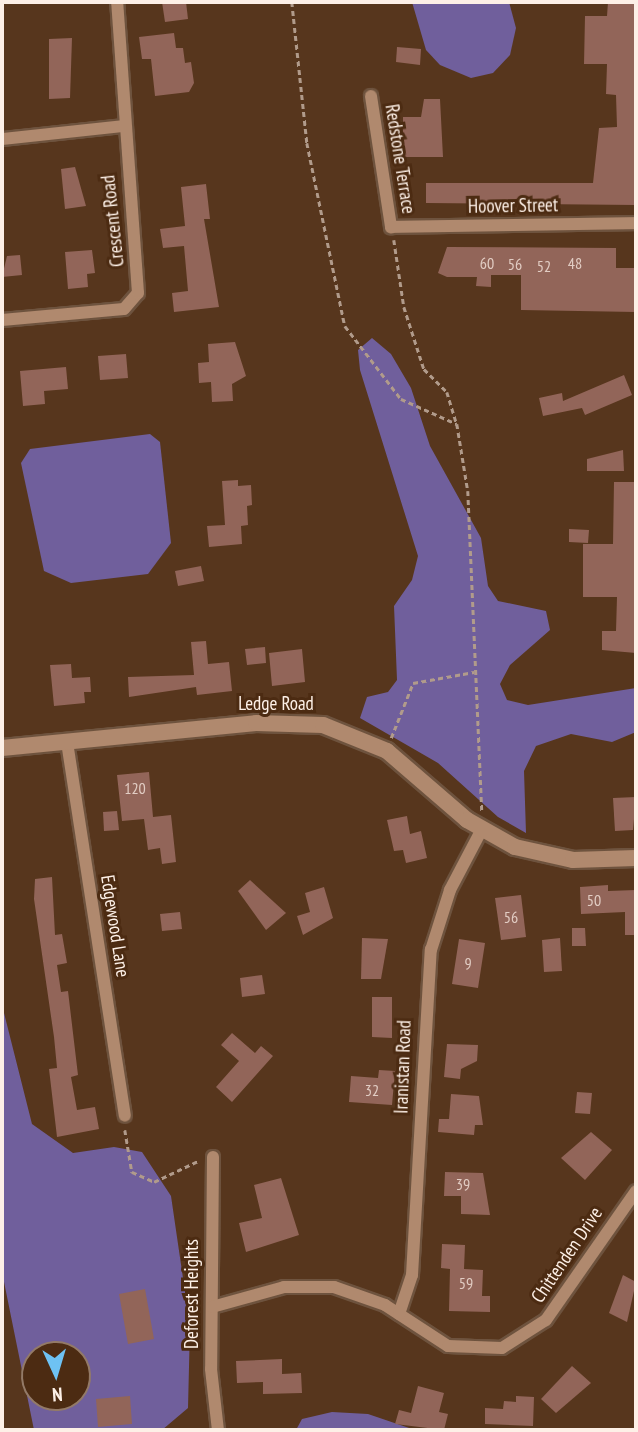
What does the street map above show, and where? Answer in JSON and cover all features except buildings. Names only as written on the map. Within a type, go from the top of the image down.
[{"type":"street","name":"Crescent Road","points":[[2,320],[124,309],[136,299],[117,2]]},
{"type":"street","name":"Redstone Terrace","points":[[371,96],[391,227]]},
{"type":"street","points":[[2,139],[123,126]]},
{"type":"street","name":"Hoover Street","points":[[391,227],[636,223]]},
{"type":"street","name":"Ledge Road","points":[[2,748],[286,722],[341,729],[387,751],[481,831],[553,857],[636,858]]},
{"type":"street","name":"Edgewood Lane","points":[[67,742],[125,1116]]},
{"type":"street","name":"Iranistan Road","points":[[399,1314],[412,1275],[431,950],[450,890],[481,831]]},
{"type":"street","name":"Deforest Heights","points":[[213,1157],[212,1307],[218,1430]]},
{"type":"street","name":"Chittenden Drive","points":[[212,1307],[299,1284],[352,1291],[399,1314],[448,1346],[484,1350],[519,1341],[546,1320],[636,1191]]},
{"type":"path","points":[[292,2],[307,143],[345,326],[401,398],[457,424]]},
{"type":"path","points":[[391,227],[404,307],[424,369],[447,393],[457,424],[468,491],[474,672],[485,770],[481,831]]},
{"type":"path","points":[[387,751],[413,682],[474,672]]},
{"type":"path","points":[[125,1116],[132,1172],[154,1182],[213,1157]]},
{"type":"shaded area","points":[[412,2],[509,2],[516,28],[510,55],[493,73],[471,78],[440,65],[426,50]]},
{"type":"shaded area","points":[[372,338],[391,354],[411,388],[430,446],[481,538],[488,586],[498,601],[546,611],[550,630],[510,665],[500,684],[507,700],[528,705],[636,688],[636,732],[612,742],[571,734],[536,746],[524,771],[526,833],[498,817],[438,763],[360,718],[367,697],[388,692],[397,680],[394,606],[412,580],[418,556],[360,370],[358,350]]},
{"type":"shaded area","points":[[150,434],[160,442],[171,543],[148,574],[71,583],[44,571],[21,463],[30,449]]},
{"type":"shaded area","points":[[2,1005],[32,1124],[73,1153],[114,1147],[142,1152],[171,1196],[190,1326],[188,1408],[162,1430],[34,1430],[30,1411],[91,1411],[91,1341],[21,1341],[21,1366],[2,1272]]},
{"type":"shaded area","points":[[332,1412],[368,1414],[415,1430],[296,1430],[302,1419]]}]
